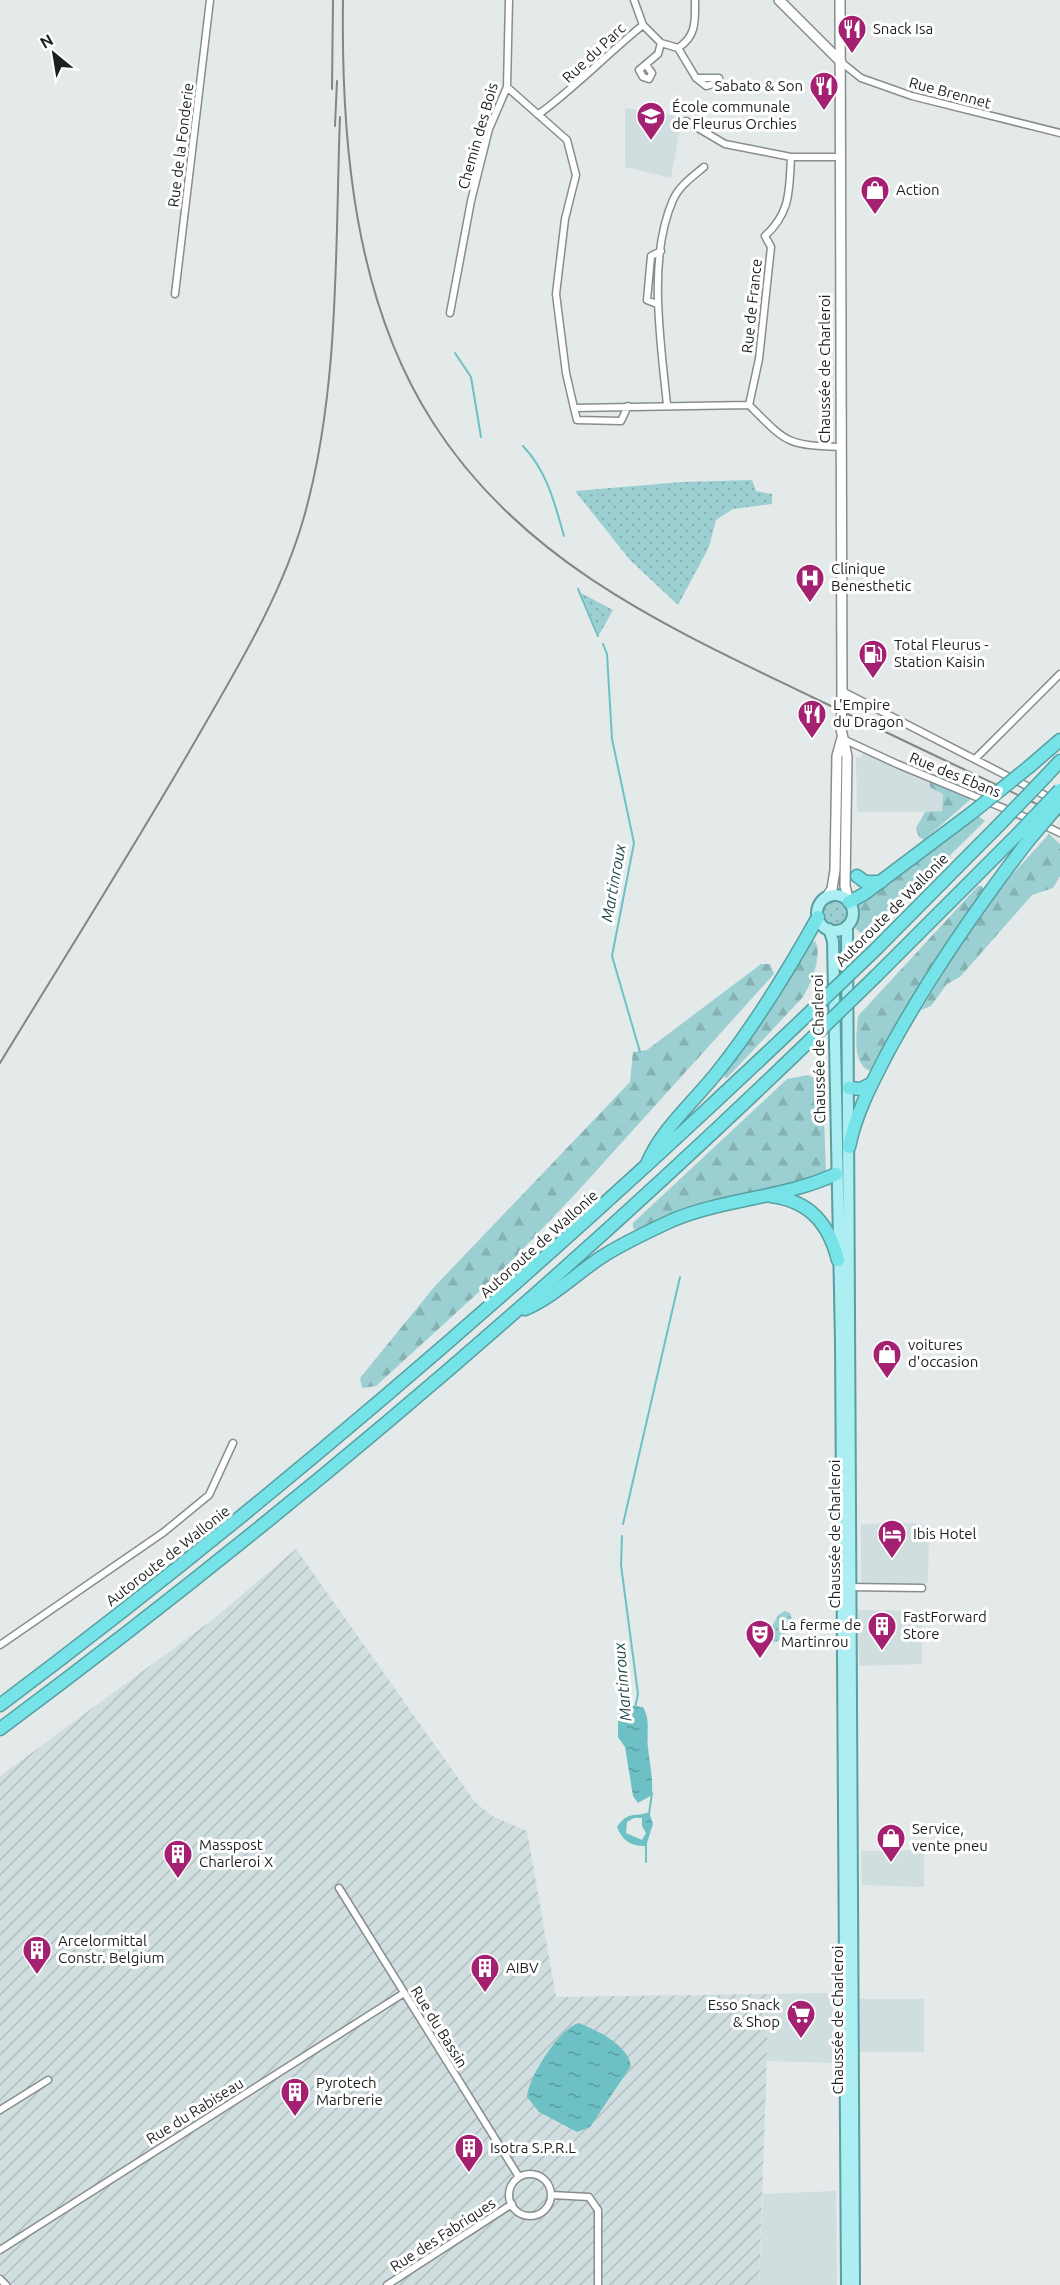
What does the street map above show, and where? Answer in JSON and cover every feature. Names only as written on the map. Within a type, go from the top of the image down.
[{"type":"highway","points":[[849,902],[881,882],[973,812],[1060,740]]},
{"type":"highway","name":"Autoroute de Wallonie","points":[[0,1705],[258,1504],[500,1299],[645,1169],[876,949],[1060,761]]},
{"type":"highway","points":[[0,1729],[271,1520],[516,1313],[804,1046],[1060,790]]},
{"type":"highway","points":[[849,1152],[857,1116],[902,1028],[954,943],[1028,841],[1056,808],[1060,798]]},
{"type":"highway","points":[[857,876],[865,882],[881,882]]},
{"type":"highway","points":[[645,1169],[656,1144],[757,1020],[818,917]]},
{"type":"highway","points":[[849,1088],[861,1089],[872,1083]]},
{"type":"highway","points":[[516,1313],[543,1301],[603,1256],[644,1234],[710,1207],[811,1184],[836,1174]]},
{"type":"highway","points":[[764,1195],[793,1201],[819,1217],[829,1230],[838,1260]]},
{"type":"main road","points":[[779,0],[841,62]]},
{"type":"main road","name":"Chaussée de Charleroi","points":[[840,0],[842,734]]},
{"type":"main road","points":[[842,734],[847,756],[845,886],[853,912],[847,926],[838,930],[829,929],[818,917],[819,906],[832,889],[835,870],[837,756],[842,734]]},
{"type":"main road","points":[[836,788],[846,788]]},
{"type":"main road","points":[[846,818],[850,868],[857,876]]},
{"type":"main road","points":[[826,897],[838,895],[849,902]]},
{"type":"main road","name":"Chaussée de Charleroi","points":[[847,926],[849,1088],[846,1587],[849,2133],[847,2285]]},
{"type":"main road","name":"Chaussée de Charleroi","points":[[829,929],[833,941],[846,1587]]},
{"type":"main road","points":[[835,1074],[849,1088]]},
{"type":"main road","points":[[836,1174],[849,1152]]},
{"type":"main road","name":"Chaussée de Charleroi","points":[[849,2133],[854,2285]]},
{"type":"street","name":"Rue de la Fonderie","points":[[175,294],[210,0]]},
{"type":"street","name":"Chemin des Bois","points":[[450,313],[471,201],[487,139],[507,87],[509,0]]},
{"type":"street","name":"Rue du Parc","points":[[539,114],[571,92],[605,56],[643,25],[634,0]]},
{"type":"street","points":[[678,48],[689,41],[696,26],[695,0]]},
{"type":"street","points":[[643,25],[661,43],[678,48],[696,78]]},
{"type":"street","points":[[646,65],[658,54],[661,43]]},
{"type":"street","name":"Rue Brennet","points":[[841,62],[861,78],[912,96],[1060,133]]},
{"type":"street","points":[[507,87],[567,140],[576,175],[565,219],[556,294],[566,373],[577,420],[621,421],[628,406]]},
{"type":"street","points":[[686,121],[725,144],[791,157],[839,157]]},
{"type":"street","name":"Rue de France","points":[[749,405],[759,359],[771,247],[765,236],[789,202],[791,157]]},
{"type":"street","points":[[667,405],[657,304],[647,300],[651,256],[661,251],[673,201],[681,187],[704,167]]},
{"type":"street","points":[[574,408],[749,405],[778,435],[798,445],[840,447]]},
{"type":"street","points":[[975,759],[1060,674]]},
{"type":"street","points":[[842,695],[1060,803]]},
{"type":"street","name":"Rue des Ebans","points":[[842,734],[897,764],[979,796],[1060,832]]},
{"type":"street","points":[[0,1645],[164,1532],[209,1495],[233,1443]]},
{"type":"street","points":[[846,1587],[922,1588]]},
{"type":"street","name":"Rue du Bassin","points":[[339,1888],[519,2177]]},
{"type":"street","name":"Rue du Rabiseau","points":[[0,2250],[404,1993]]},
{"type":"street","points":[[0,2110],[48,2080]]},
{"type":"street","points":[[531,2174],[543,2178],[551,2195],[547,2208],[535,2215],[522,2214],[512,2204],[511,2186],[519,2177],[531,2174]]},
{"type":"street","points":[[551,2195],[589,2196],[598,2210],[598,2285]]},
{"type":"street","name":"Rue des Fabriques","points":[[387,2285],[512,2204]]},
{"type":"street","points":[[0,2279],[6,2285]]},
{"type":"shaded area","name":"École communale de Fleurus Orchies","points":[[625,108],[682,117],[671,178],[625,167]]},
{"type":"shaded area","points":[[865,749],[928,778],[930,787],[943,793],[942,812],[857,812],[856,757],[861,757]]},
{"type":"shaded area","points":[[920,1523],[929,1529],[928,1583],[904,1586],[861,1583],[861,1524]]},
{"type":"shaded area","points":[[296,1549],[475,1802],[492,1816],[527,1831],[556,1997],[769,1994],[759,2285],[0,2285],[0,1776],[211,1621]]},
{"type":"shaded area","points":[[858,1610],[922,1611],[922,1664],[859,1666]]},
{"type":"shaded area","points":[[924,1850],[924,1887],[862,1885],[861,1851]]},
{"type":"shaded area","points":[[833,1993],[834,2063],[767,2061],[769,1994]]},
{"type":"shaded area","points":[[860,1999],[924,1999],[924,2052],[860,2052]]},
{"type":"shaded area","points":[[836,2191],[837,2285],[759,2285],[763,2194]]},
{"type":"green space","points":[[752,480],[756,491],[772,494],[772,504],[733,509],[716,520],[709,547],[678,605],[630,560],[575,491],[682,482]]},
{"type":"green space","points":[[581,593],[613,610],[599,635]]},
{"type":"green space","points":[[929,779],[971,799],[924,840],[919,837],[916,828],[925,812],[942,811],[943,794],[930,787]]},
{"type":"green space","points":[[977,815],[985,821],[872,932],[864,936],[856,929],[859,910],[857,904]]},
{"type":"green space","points":[[1049,834],[1060,844],[1060,876],[1053,888],[1032,895],[960,977],[947,984],[931,1006],[921,1010],[963,941],[1000,888]]},
{"type":"green space","points":[[978,886],[982,886],[986,892],[875,1068],[870,1071],[860,1062],[856,1047],[858,1016]]},
{"type":"green space","points":[[835,900],[844,904],[848,913],[844,922],[835,926],[826,922],[822,913],[826,904]]},
{"type":"green space","points":[[815,941],[817,961],[803,997],[727,1078],[724,1077],[725,1068],[808,944]]},
{"type":"green space","points":[[761,964],[770,964],[774,974],[578,1191],[503,1270],[376,1386],[362,1388],[360,1378],[435,1286],[630,1082],[633,1052],[647,1050]]},
{"type":"green space","points":[[808,1075],[816,1079],[823,1090],[826,1173],[639,1231],[633,1228],[633,1223],[787,1079]]},
{"type":"green space","points":[[785,1611],[790,1613],[792,1618],[787,1631],[779,1641],[770,1642],[766,1636],[779,1614]]},
{"type":"water","points":[[627,1705],[643,1707],[648,1722],[652,1795],[638,1803],[633,1796],[625,1747],[618,1737],[618,1714]]},
{"type":"water","points":[[649,1812],[653,1824],[646,1846],[632,1844],[624,1839],[617,1827],[628,1816]],"holes":[[[634,1818],[642,1818],[642,1826],[646,1833],[642,1840],[626,1833],[627,1822]]]},
{"type":"water","points":[[579,2023],[603,2034],[618,2045],[625,2052],[631,2066],[590,2127],[577,2132],[539,2112],[527,2097],[533,2078],[546,2054],[563,2034]]},
{"type":"waterway","name":"Martinroux","points":[[455,353],[471,377],[481,437]]},
{"type":"waterway","name":"Martinroux","points":[[523,446],[544,477],[564,536]]},
{"type":"waterway","name":"Martinroux","points":[[578,589],[598,636]]},
{"type":"waterway","name":"Martinroux","points":[[603,644],[607,654],[612,739],[634,843],[612,956],[640,1052]]},
{"type":"waterway","name":"Martinroux","points":[[623,1524],[680,1277]]},
{"type":"waterway","name":"Martinroux","points":[[622,1536],[621,1565],[638,1694],[635,1708]]},
{"type":"waterway","name":"Martinroux","points":[[649,1814],[652,1793]]},
{"type":"waterway","name":"Martinroux","points":[[646,1844],[646,1862]]},
{"type":"railway","points":[[332,89],[333,0]]},
{"type":"railway","points":[[343,0],[345,108],[350,163],[369,271],[385,324],[406,374],[432,421],[468,470],[509,514],[553,552],[601,586],[652,616],[758,671],[1060,815]]},
{"type":"railway","points":[[335,126],[337,81]]},
{"type":"railway","points":[[0,1063],[152,815],[230,680],[272,601],[295,546],[316,468],[330,369],[336,268],[340,117]]},
{"type":"place","name":"Snack Isa","points":[[852,54]]},
{"type":"place","name":"Sabato & Son","points":[[824,112]]},
{"type":"place","name":"École communale de Fleurus Orchies","points":[[651,142]]},
{"type":"place","name":"Action","points":[[875,216]]},
{"type":"place","name":"Clinique Benesthetic","points":[[810,604]]},
{"type":"place","name":"Total Fleurus - Station Kaisin","points":[[873,680]]},
{"type":"place","name":"L'Empire du Dragon","points":[[812,740]]},
{"type":"place","name":"voitures d'occasion","points":[[887,1380]]},
{"type":"place","name":"Ibis Hotel","points":[[892,1560]]},
{"type":"place","name":"FastForward Store","points":[[882,1652]]},
{"type":"place","name":"La ferme de Martinrou","points":[[760,1660]]},
{"type":"place","name":"Service, vente pneu","points":[[891,1864]]},
{"type":"place","name":"Masspost Charleroi X","points":[[178,1880]]},
{"type":"place","name":"Arcelormittal Constr. Belgium","points":[[37,1976]]},
{"type":"place","name":"AIBV","points":[[485,1994]]},
{"type":"place","name":"Esso Snack & Shop","points":[[801,2040]]},
{"type":"place","name":"Pyrotech Marbrerie","points":[[295,2118]]},
{"type":"place","name":"Isotra S.P.R.L","points":[[469,2174]]}]
